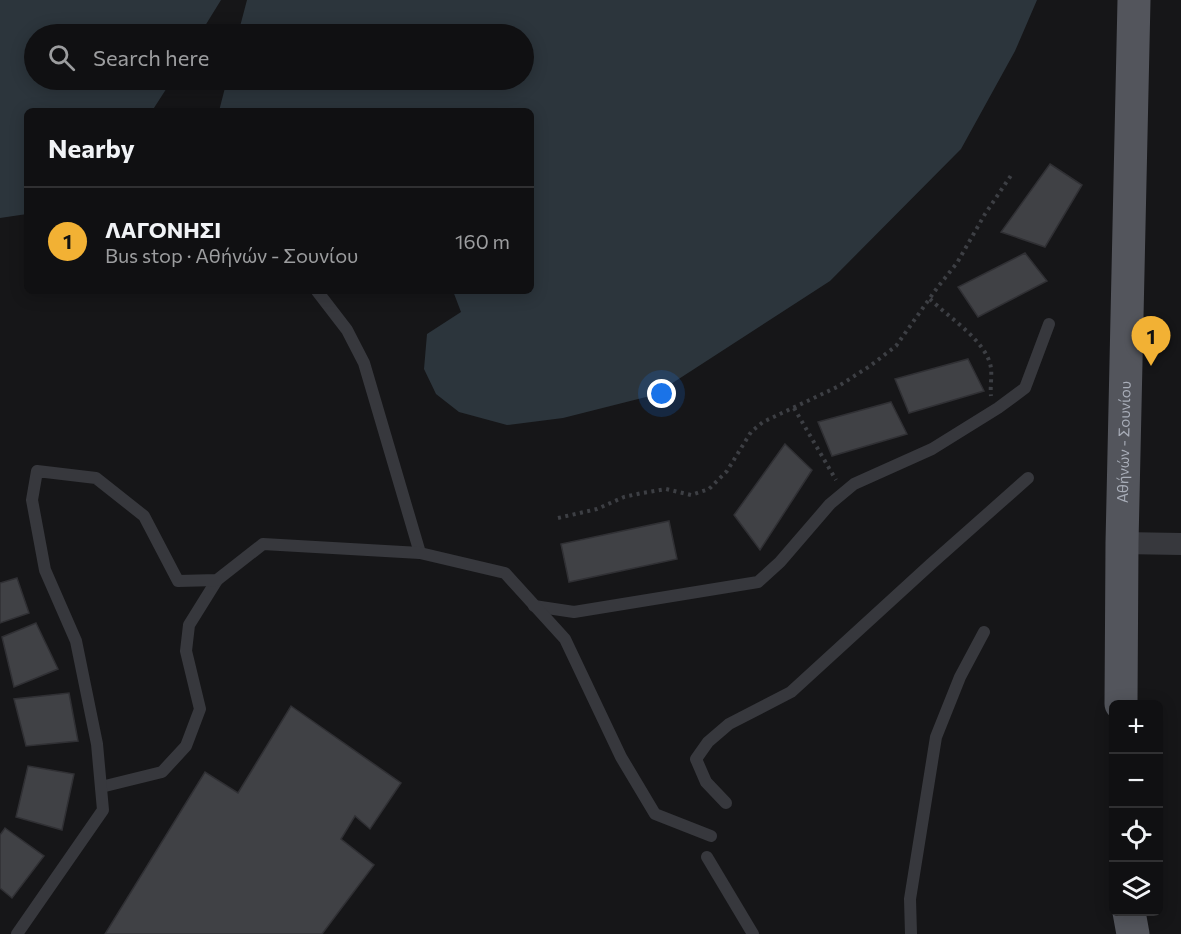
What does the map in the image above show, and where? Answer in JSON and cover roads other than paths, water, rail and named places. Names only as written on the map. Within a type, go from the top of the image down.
[{"type":"main road","name":"Αθήνών - Σουνίου","points":[[1122,700],[1122,543],[1134,0]]},
{"type":"main road","points":[[1130,916],[1133,934]]},
{"type":"street","points":[[1122,543],[1181,544]]},
{"type":"lane","points":[[318,294],[347,330],[364,363],[420,553]]},
{"type":"lane","points":[[534,606],[574,612],[758,582],[780,562],[830,504],[854,484],[932,449],[998,408],[1025,388],[1049,324]]},
{"type":"lane","points":[[17,934],[103,810],[97,744],[76,641],[45,570],[32,500],[38,471],[96,478],[144,516],[178,581],[217,580]]},
{"type":"lane","points":[[726,803],[706,782],[696,759],[708,742],[729,724],[791,692],[1028,478]]},
{"type":"lane","points":[[100,788],[162,772],[186,746],[200,709],[186,651],[189,625],[217,580],[263,544],[420,553],[505,573],[565,639],[621,757],[655,814],[711,836]]},
{"type":"lane","points":[[911,934],[910,899],[936,738],[960,677],[984,632]]},
{"type":"lane","points":[[707,857],[753,934]]},
{"type":"place","name":"ΛΑΓΟΝΗΣΙ","points":[[1151,366]]}]
